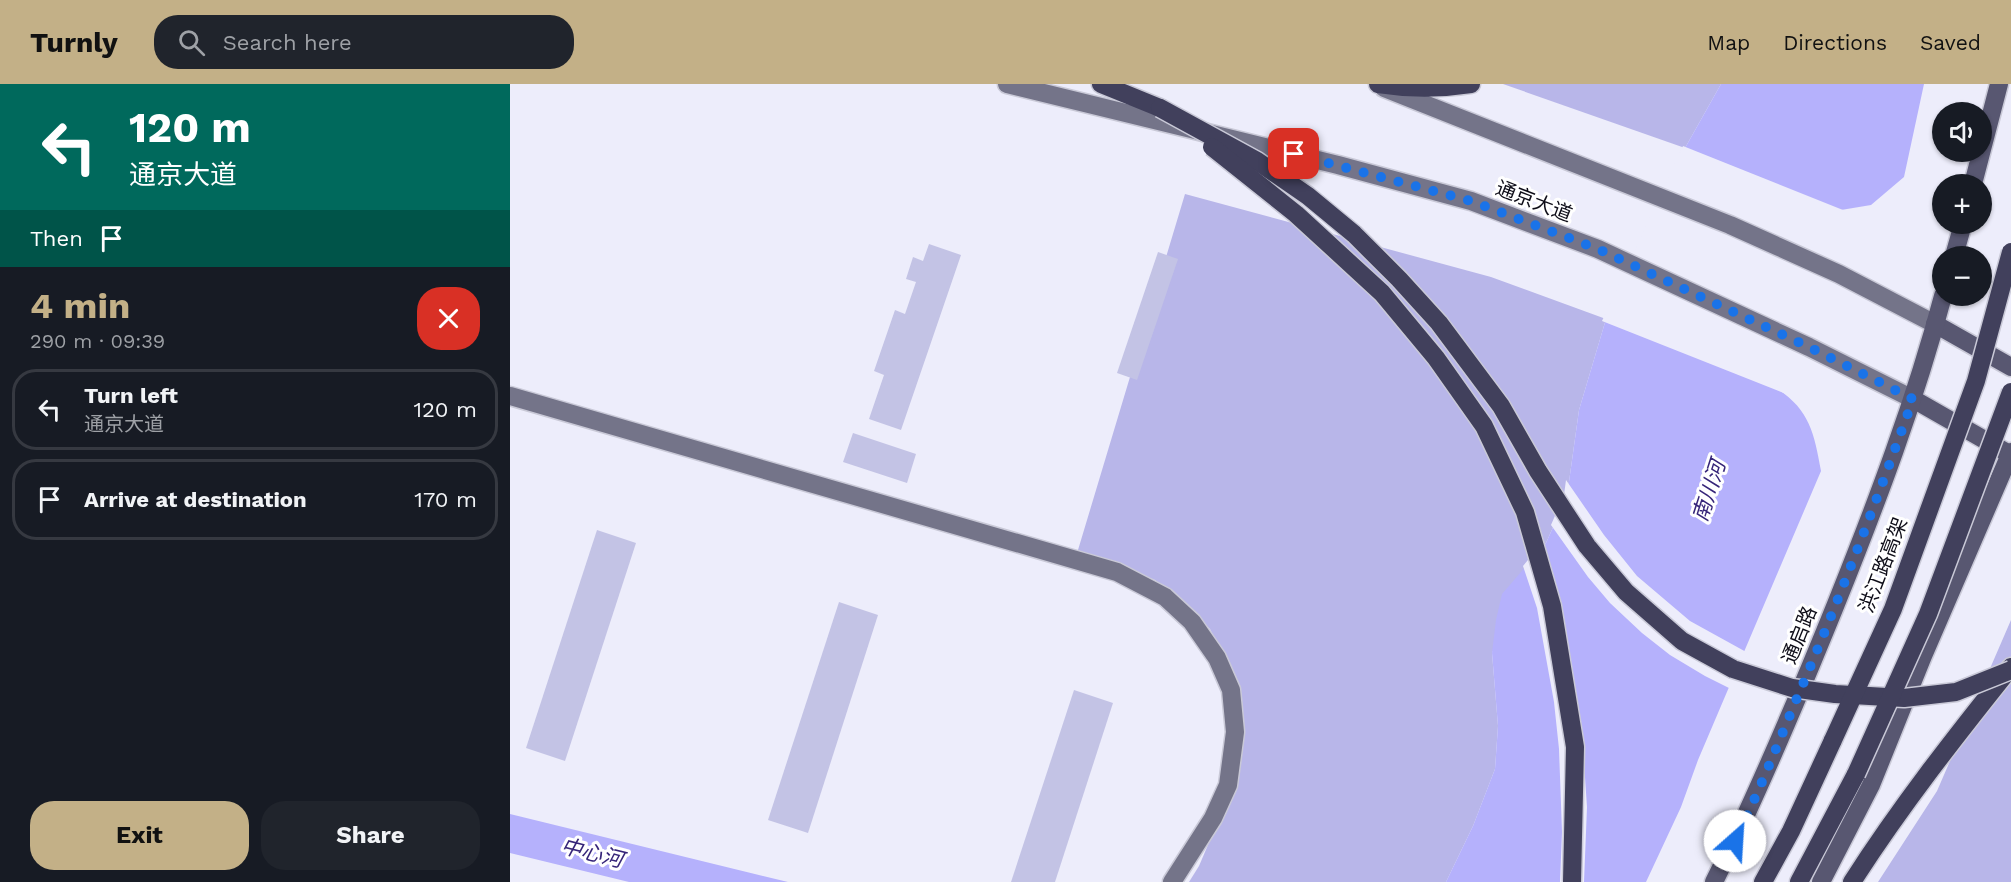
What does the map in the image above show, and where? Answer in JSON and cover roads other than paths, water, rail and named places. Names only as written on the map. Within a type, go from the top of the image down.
[{"type":"highway","points":[[1101,84],[1160,108],[1257,161],[1308,196],[1354,234],[1439,323],[1501,406],[1538,471],[1587,546],[1626,592],[1682,641],[1733,669],[1792,688],[1835,694],[1904,698],[1956,692],[2011,669]]},
{"type":"highway","points":[[1376,84],[1404,88],[1434,88],[1471,84]]},
{"type":"highway","points":[[1160,108],[1296,214],[1382,293],[1436,358],[1484,426],[1525,512],[1552,606],[1575,747],[1572,882]]},
{"type":"highway","name":"洪江路高架","points":[[1763,882],[1791,831],[1893,609],[1976,381],[2011,252]]},
{"type":"highway","points":[[1799,882],[1856,774],[1928,614],[2011,392]]},
{"type":"highway","points":[[1852,882],[1949,745],[2011,669]]},
{"type":"main road","name":"通京大道","points":[[1007,84],[1338,165],[1471,201],[1598,249],[1809,347],[1913,399],[2011,454]]},
{"type":"main road","points":[[1376,84],[1730,225],[1839,274],[1935,324],[2011,368]]},
{"type":"main road","points":[[1976,174],[1999,84]]},
{"type":"main road","name":"通启路","points":[[1714,882],[1755,800],[1871,517],[1913,399],[1940,306]]},
{"type":"main road","points":[[510,396],[1117,572],[1165,597],[1192,622],[1217,658],[1231,690],[1235,732],[1228,784],[1213,818],[1172,882]]},
{"type":"main road","points":[[1821,882],[1871,785],[1923,656],[2011,454]]},
{"type":"water","name":"南川河","points":[[1721,84],[1924,84],[1904,177],[1871,205],[1841,210],[1772,386],[1794,403],[1808,422],[1816,444],[1821,471],[1698,760],[1681,807],[1646,882],[1446,882],[1473,826],[1495,769],[1498,726],[1492,653],[1502,594],[1546,543],[1567,496],[1579,410],[1606,319],[1685,148]]},
{"type":"water","name":"中心河","points":[[510,814],[788,882],[629,882],[510,853]]}]
